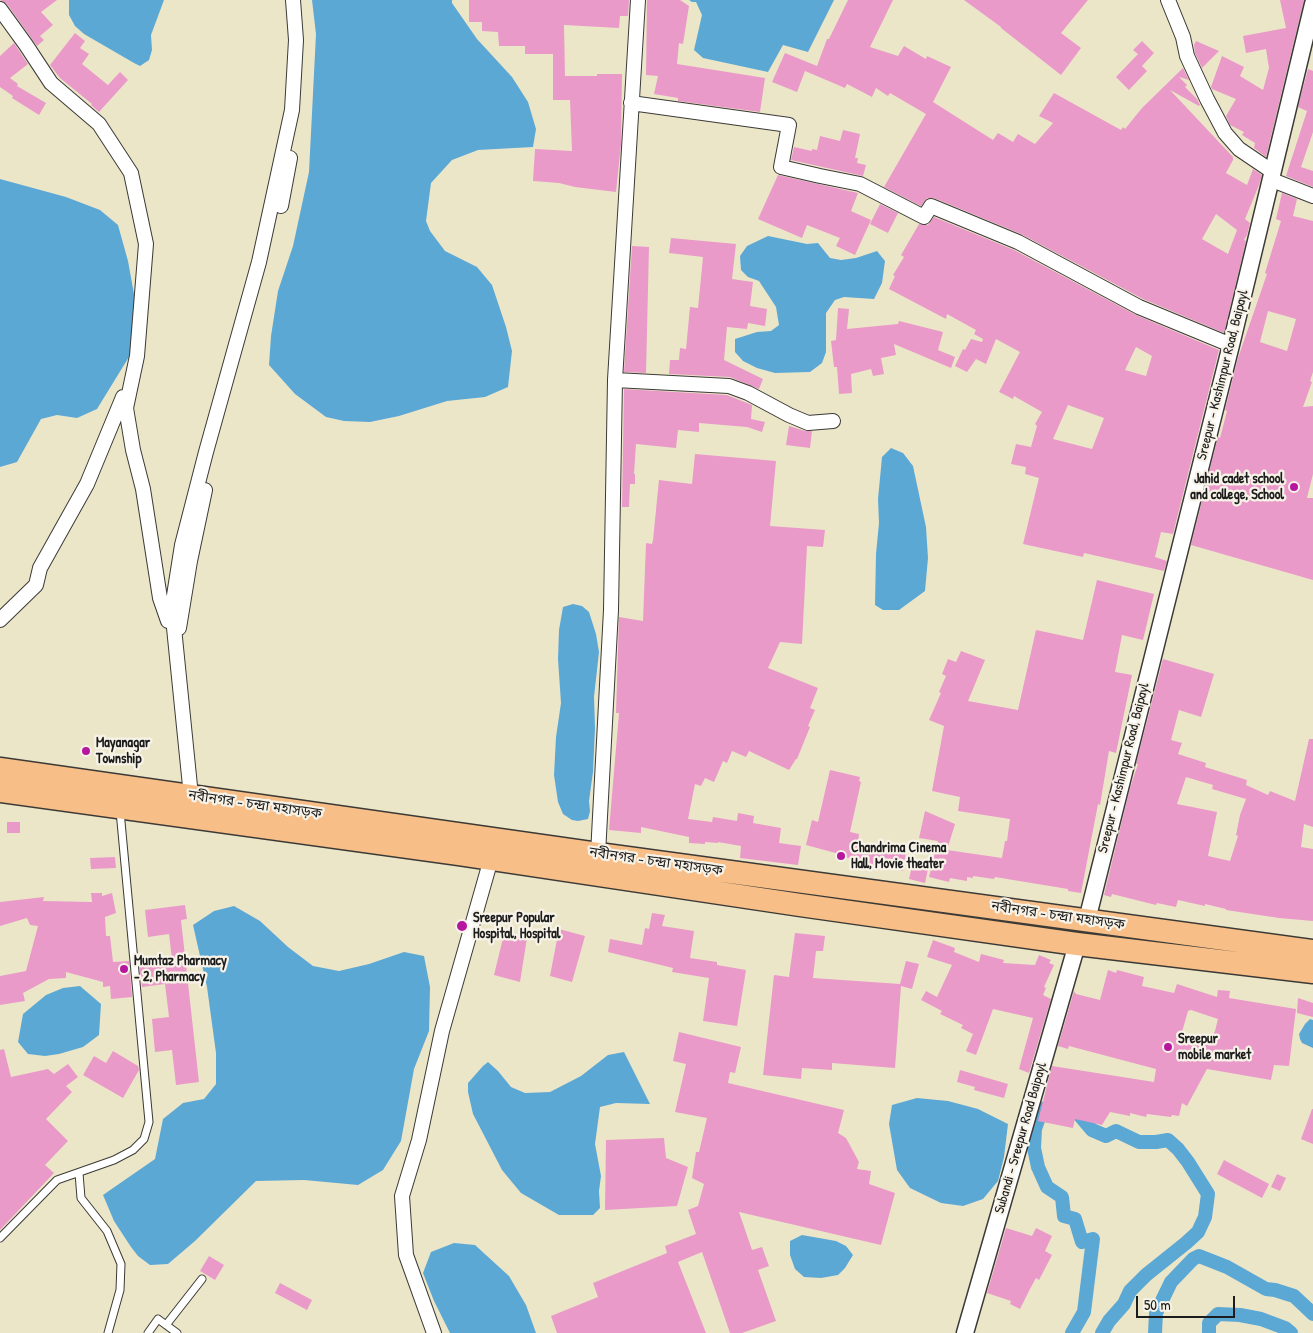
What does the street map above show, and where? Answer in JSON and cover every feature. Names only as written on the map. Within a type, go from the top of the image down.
[{"type":"highway","name":"নবীনগর - চন্দ্রা মহাসড়ক","points":[[1,772],[191,796],[598,854],[1313,951]]},
{"type":"highway","name":"নবীনগর - চন্দ্রা মহাসড়ক","points":[[1,772],[120,808],[491,859],[790,904],[1077,944],[1313,972]]},
{"type":"street","points":[[191,796],[172,608],[182,545],[258,262],[292,110],[296,40],[293,0]]},
{"type":"street","points":[[598,854],[610,610],[615,380],[638,0]]},
{"type":"street","points":[[1168,0],[1183,37],[1187,56],[1225,133],[1239,149],[1273,176],[1313,196]]},
{"type":"street","name":"Sreepur - Kashimpur Road, Baipayl","points":[[1087,920],[1273,176],[1313,4]]},
{"type":"street","points":[[0,8],[51,83],[99,124],[131,173],[146,244],[136,361],[126,408],[133,450],[143,488],[160,598],[176,641]]},
{"type":"street","points":[[631,103],[789,125],[781,167],[860,184],[924,217],[931,206],[1018,242],[1139,308],[1231,345]]},
{"type":"street","points":[[0,620],[36,585],[40,568],[87,484],[119,408],[136,361]]},
{"type":"street","points":[[615,380],[729,386],[748,393],[788,415],[808,423],[833,422]]},
{"type":"street","points":[[434,1333],[406,1255],[402,1196],[418,1140],[442,1031],[491,859]]},
{"type":"street","name":"Subandi - Sreepur Road Baipayl","points":[[965,1333],[1077,944]]},
{"type":"lane","points":[[0,1238],[57,1180],[114,1160],[134,1150],[144,1139],[149,1122],[120,808]]},
{"type":"lane","points":[[80,1172],[81,1198],[107,1232],[121,1264],[120,1290],[108,1333]]},
{"type":"lane","points":[[166,1325],[202,1279]]},
{"type":"lane","points":[[148,1333],[158,1319],[176,1333]]},
{"type":"water","points":[[69,0],[164,0],[151,35],[152,50],[149,60],[140,66],[84,34],[75,26],[69,15]]},
{"type":"water","points":[[312,0],[452,0],[452,3],[477,39],[512,77],[528,102],[536,129],[533,147],[478,150],[452,160],[431,183],[426,221],[430,231],[445,251],[477,267],[492,285],[512,351],[508,387],[485,397],[447,401],[399,416],[370,422],[344,421],[326,417],[295,394],[269,365],[271,336],[278,291],[293,246],[309,172],[316,34]]},
{"type":"water","points":[[689,0],[834,0],[808,52],[783,45],[768,72],[703,58],[694,50],[702,15],[696,2]]},
{"type":"water","points":[[0,179],[66,197],[100,210],[118,225],[128,261],[136,305],[132,352],[97,409],[77,418],[57,415],[41,419],[17,462],[0,467]]},
{"type":"water","points":[[768,236],[807,244],[818,243],[830,258],[841,260],[856,258],[877,251],[885,261],[882,283],[874,299],[844,297],[835,300],[826,313],[826,352],[822,363],[810,372],[775,373],[757,368],[743,361],[735,352],[735,339],[757,332],[771,331],[779,325],[776,307],[759,281],[748,277],[741,270],[740,256],[747,246]]},
{"type":"water","points":[[891,448],[903,453],[913,466],[926,527],[928,558],[925,591],[899,610],[883,610],[875,605],[879,523],[878,499],[882,457]]},
{"type":"water","points":[[573,604],[582,606],[589,612],[599,652],[594,697],[595,728],[593,772],[589,801],[590,811],[588,819],[578,821],[572,820],[563,814],[558,802],[554,775],[556,737],[561,703],[558,659],[559,630],[563,607]]},
{"type":"water","points":[[234,906],[260,921],[288,947],[313,966],[339,971],[369,964],[404,952],[424,956],[430,987],[429,1031],[414,1069],[401,1141],[383,1170],[358,1185],[304,1180],[256,1181],[195,1241],[168,1264],[150,1265],[138,1256],[131,1247],[114,1221],[103,1195],[155,1159],[163,1119],[183,1103],[204,1099],[216,1084],[216,1053],[207,987],[193,925],[214,911]]},
{"type":"water","points":[[80,986],[101,1004],[99,1035],[83,1047],[59,1054],[45,1056],[28,1054],[18,1042],[23,1014],[46,995],[63,988]]},
{"type":"water","points":[[1310,1019],[1313,1020],[1313,1048],[1302,1043],[1299,1034]]},
{"type":"water","points":[[624,1052],[650,1104],[616,1103],[600,1107],[595,1144],[601,1176],[599,1191],[600,1208],[593,1215],[559,1215],[521,1193],[502,1170],[473,1114],[468,1083],[488,1062],[511,1087],[525,1093],[550,1092],[581,1076],[608,1055]]},
{"type":"water","points":[[917,1098],[948,1101],[978,1109],[1008,1124],[1004,1157],[998,1181],[983,1199],[963,1206],[941,1203],[910,1188],[897,1170],[889,1124],[892,1105]]},
{"type":"water","points":[[802,1235],[836,1241],[846,1246],[853,1255],[838,1275],[821,1278],[804,1277],[795,1269],[790,1255],[790,1241]]},
{"type":"water","points":[[454,1243],[475,1245],[509,1276],[526,1305],[536,1333],[450,1333],[423,1273],[431,1252]]},
{"type":"building","points":[[0,0],[57,0],[41,12],[53,25],[40,36],[44,40],[37,46],[7,4]]},
{"type":"building","points":[[469,0],[629,0],[628,16],[620,16],[619,28],[564,25],[565,76],[622,74],[621,144],[616,192],[533,181],[535,149],[572,151],[570,100],[553,100],[553,54],[525,54],[525,46],[499,46],[498,32],[482,31],[482,22],[469,22]]},
{"type":"building","points":[[647,0],[680,0],[689,6],[683,44],[679,43],[677,64],[765,78],[760,112],[678,101],[678,98],[654,94],[658,76],[646,75]]},
{"type":"building","points":[[848,0],[893,0],[870,47],[898,56],[904,46],[926,59],[927,56],[951,67],[933,102],[993,140],[998,133],[1013,142],[1018,134],[1035,144],[1053,123],[1039,116],[1054,93],[1121,130],[1123,127],[1125,129],[1142,108],[1183,68],[1189,80],[1179,77],[1187,85],[1185,87],[1197,99],[1200,105],[1170,90],[1233,157],[1226,173],[1247,185],[1253,169],[1262,175],[1245,219],[1250,223],[1244,240],[1246,241],[1224,333],[1143,299],[1021,234],[934,198],[927,198],[921,206],[884,187],[926,114],[890,93],[888,96],[876,88],[872,97],[847,84],[845,88],[805,71],[797,92],[772,82],[785,53],[817,66],[827,39],[829,39]],"holes":[[[1216,214],[1237,230],[1228,254],[1202,239]]]},
{"type":"building","points":[[964,0],[1088,0],[1061,33],[1081,48],[1061,75]]},
{"type":"building","points":[[1280,0],[1304,0],[1266,157],[1254,148],[1255,143],[1242,135],[1244,132],[1230,125],[1226,116],[1236,99],[1211,87],[1222,56],[1244,67],[1240,76],[1263,90],[1269,68],[1266,49],[1246,53],[1243,36],[1286,28]]},
{"type":"building","points":[[75,33],[85,41],[80,48],[89,54],[82,64],[108,85],[120,72],[128,80],[99,112],[60,78],[50,65]]},
{"type":"building","points":[[1142,41],[1154,53],[1142,66],[1147,71],[1129,90],[1116,77],[1138,54],[1133,50]]},
{"type":"building","points":[[1196,41],[1219,51],[1202,68],[1195,53],[1194,45]]},
{"type":"building","points":[[14,43],[28,64],[10,78],[18,84],[17,86],[46,103],[39,115],[12,98],[13,96],[0,87],[0,56]]},
{"type":"building","points":[[1308,69],[1313,71],[1313,132],[1301,167],[1313,171],[1313,187],[1286,176],[1307,111],[1298,107]]},
{"type":"building","points":[[843,130],[860,134],[855,158],[858,158],[857,163],[866,165],[863,176],[791,160],[794,147],[812,151],[812,149],[817,150],[820,136],[840,141]]},
{"type":"building","points":[[778,175],[858,193],[851,211],[871,220],[855,255],[836,246],[840,238],[807,225],[802,238],[758,219]]},
{"type":"building","points":[[1282,193],[1297,199],[1293,216],[1313,221],[1313,372],[1310,381],[1312,382],[1303,407],[1313,406],[1313,474],[1307,498],[1313,498],[1313,580],[1191,545],[1218,437],[1220,438],[1227,411],[1225,410],[1238,358],[1267,274],[1265,273],[1281,221],[1276,219]],"holes":[[[1268,311],[1296,319],[1287,351],[1260,342]]]},
{"type":"building","points":[[880,204],[898,213],[888,233],[870,224]]},
{"type":"building","points":[[934,217],[1014,250],[1136,315],[1219,350],[1173,534],[1161,532],[1155,557],[1167,561],[1164,571],[1084,553],[1083,557],[1023,544],[1039,478],[1025,474],[1026,467],[1011,464],[1016,444],[1031,447],[1037,426],[1035,424],[1042,412],[1014,396],[1013,399],[999,392],[1020,352],[996,339],[986,364],[976,359],[967,372],[955,366],[963,349],[965,350],[971,339],[982,342],[983,339],[974,334],[976,330],[947,314],[946,319],[889,289],[895,276],[893,275],[904,257],[901,255],[919,224],[928,225]],"holes":[[[1136,347],[1152,356],[1146,376],[1125,370]],[[1068,405],[1104,418],[1092,449],[1053,439]]]},
{"type":"building","points":[[671,238],[736,244],[732,279],[753,282],[750,306],[767,309],[765,326],[748,323],[747,329],[727,327],[724,360],[763,379],[759,389],[730,377],[669,374],[670,360],[679,360],[680,348],[686,349],[690,307],[698,308],[703,257],[669,253]]},
{"type":"building","points":[[632,246],[649,247],[646,373],[624,372]]},
{"type":"building","points":[[838,308],[849,309],[847,329],[898,324],[899,321],[943,332],[938,350],[955,357],[951,368],[894,344],[896,355],[881,358],[884,374],[873,376],[871,369],[851,374],[852,393],[839,394],[837,367],[834,367],[831,341],[836,340]]},
{"type":"building","points":[[624,389],[727,395],[752,405],[751,419],[765,422],[762,432],[747,427],[699,423],[699,432],[678,430],[676,448],[636,444],[635,484],[630,484],[629,507],[622,507]]},
{"type":"building","points":[[789,426],[812,431],[810,448],[786,445]]},
{"type":"building","points":[[695,454],[776,461],[770,526],[825,530],[823,547],[807,546],[802,644],[780,642],[768,668],[818,688],[810,708],[815,710],[808,726],[810,727],[797,759],[789,770],[749,751],[746,757],[732,751],[727,763],[723,761],[714,782],[705,778],[701,786],[695,784],[688,819],[712,822],[713,817],[737,821],[738,813],[754,816],[753,823],[781,828],[779,843],[801,846],[798,865],[740,858],[741,846],[718,842],[705,842],[705,844],[689,843],[689,837],[641,827],[641,833],[609,830],[619,713],[616,713],[619,617],[643,621],[646,543],[652,544],[653,540],[659,480],[692,484]]},
{"type":"building","points":[[1097,580],[1154,594],[1143,640],[1122,635],[1115,672],[1132,675],[1116,753],[1109,751],[1100,805],[1098,804],[1081,893],[1068,891],[1068,889],[995,877],[994,879],[973,876],[973,878],[967,877],[967,881],[950,878],[949,882],[929,877],[938,841],[919,838],[925,811],[955,824],[947,850],[1002,858],[1010,819],[958,811],[960,797],[932,791],[944,726],[929,720],[941,693],[939,692],[946,676],[942,674],[948,659],[956,662],[961,651],[985,660],[968,701],[1018,710],[1036,630],[1083,640]]},
{"type":"building","points":[[1163,659],[1214,674],[1201,717],[1179,710],[1171,740],[1182,743],[1178,754],[1206,763],[1205,767],[1247,780],[1246,785],[1268,795],[1270,791],[1295,801],[1309,739],[1313,739],[1313,827],[1304,824],[1301,847],[1313,849],[1313,921],[1226,910],[1205,904],[1205,906],[1178,900],[1176,907],[1157,903],[1156,905],[1112,894],[1111,897],[1104,895],[1130,788],[1138,764],[1136,764]],"holes":[[[1186,777],[1213,785],[1212,789],[1246,799],[1240,815],[1236,835],[1238,836],[1230,861],[1208,856],[1217,812],[1177,804]]]},
{"type":"building","points":[[830,770],[860,777],[859,781],[861,782],[850,832],[859,834],[858,844],[906,853],[903,871],[860,863],[861,860],[843,857],[843,855],[806,845],[812,820],[818,822]]},
{"type":"building","points":[[7,822],[20,822],[20,833],[7,833]]},
{"type":"building","points":[[115,857],[116,868],[91,869],[90,858]]},
{"type":"building","points":[[912,866],[928,869],[925,883],[909,879]]},
{"type":"building","points":[[91,893],[102,893],[102,896],[112,893],[116,913],[105,917],[106,936],[110,936],[113,962],[129,961],[132,997],[111,999],[110,986],[103,987],[103,982],[66,972],[66,978],[49,979],[23,993],[25,1001],[0,1005],[0,976],[26,971],[38,926],[30,925],[27,918],[0,926],[0,902],[44,897],[43,901],[92,902]]},
{"type":"building","points":[[185,905],[187,919],[181,920],[199,1082],[176,1085],[172,1050],[155,1052],[152,1019],[169,1017],[165,984],[142,987],[139,963],[172,959],[169,934],[148,937],[145,910]]},
{"type":"building","points":[[652,913],[665,915],[662,926],[694,931],[690,958],[717,962],[717,965],[746,970],[737,1026],[703,1021],[709,978],[672,972],[673,968],[608,952],[610,939],[642,945],[645,928],[649,929]]},
{"type":"building","points":[[559,929],[585,936],[572,982],[550,976]]},
{"type":"building","points":[[795,933],[825,936],[823,951],[816,951],[813,978],[900,984],[906,961],[919,964],[912,989],[901,986],[895,1068],[832,1063],[832,1070],[802,1068],[801,1079],[763,1075],[774,975],[789,977]]},
{"type":"building","points":[[504,934],[527,938],[520,982],[494,975]]},
{"type":"building","points":[[933,940],[955,948],[954,952],[979,962],[981,954],[1004,960],[1003,963],[1035,965],[1039,955],[1051,960],[1049,963],[1054,965],[1044,987],[1046,988],[1043,995],[1051,999],[1029,1073],[1019,1069],[1033,1018],[993,1009],[976,1055],[966,1051],[973,1034],[961,1028],[963,1025],[940,1014],[942,1011],[921,1000],[926,991],[937,997],[952,965],[927,957]]},
{"type":"building","points":[[1108,970],[1116,973],[1117,970],[1144,977],[1142,986],[1174,993],[1177,984],[1217,997],[1218,990],[1230,991],[1229,998],[1296,1009],[1289,1066],[1274,1065],[1271,1080],[1207,1069],[1187,1106],[1182,1103],[1179,1116],[1147,1114],[1146,1117],[1130,1113],[1130,1116],[1110,1112],[1102,1125],[1075,1119],[1073,1128],[1038,1121],[1052,1066],[1154,1082],[1156,1069],[1069,1046],[1068,1049],[1058,1046],[1074,991],[1076,994],[1100,1000]],"holes":[[[1191,1010],[1218,1019],[1215,1031],[1209,1042],[1182,1032],[1188,1011]]]},
{"type":"building","points":[[1298,998],[1313,1003],[1313,1017],[1297,1013]]},
{"type":"building","points":[[679,1032],[741,1047],[735,1073],[730,1072],[728,1083],[844,1110],[838,1133],[846,1138],[859,1162],[857,1169],[871,1171],[869,1184],[895,1193],[881,1245],[739,1212],[752,1250],[762,1247],[769,1266],[758,1270],[776,1321],[742,1333],[730,1333],[702,1252],[678,1262],[706,1333],[557,1333],[551,1316],[598,1297],[593,1283],[667,1253],[665,1246],[696,1234],[688,1210],[698,1206],[704,1184],[692,1178],[696,1152],[699,1152],[707,1118],[675,1112],[686,1064],[673,1061]]},
{"type":"building","points":[[4,1049],[11,1077],[48,1069],[54,1074],[68,1064],[78,1077],[66,1086],[72,1092],[46,1119],[68,1141],[45,1165],[54,1173],[0,1230],[0,1050]]},
{"type":"building","points":[[113,1051],[138,1066],[139,1070],[123,1098],[83,1075],[94,1056],[106,1063]]},
{"type":"building","points":[[960,1070],[1008,1084],[1004,1098],[974,1090],[975,1087],[957,1082]]},
{"type":"building","points":[[1313,1109],[1313,1144],[1301,1139]]},
{"type":"building","points":[[664,1138],[666,1158],[688,1167],[677,1206],[605,1210],[606,1140]]},
{"type":"building","points":[[1224,1160],[1269,1184],[1262,1198],[1217,1174]]},
{"type":"building","points":[[1277,1174],[1286,1178],[1280,1191],[1271,1187]]},
{"type":"building","points":[[1006,1228],[1032,1236],[1036,1228],[1052,1236],[1045,1251],[1052,1255],[1039,1280],[1036,1278],[1020,1309],[1010,1304],[1011,1301],[987,1293]]},
{"type":"building","points":[[209,1256],[224,1265],[215,1280],[200,1271]]},
{"type":"building","points":[[280,1283],[312,1300],[307,1310],[275,1293]]},
{"type":"waterway","points":[[1048,1108],[1042,1109],[1035,1129],[1034,1148],[1038,1167],[1047,1187],[1062,1197],[1064,1216],[1075,1219],[1082,1242],[1093,1239],[1084,1312],[1072,1333]]},
{"type":"waterway","points":[[1074,1109],[1078,1109],[1081,1117],[1092,1130],[1106,1136],[1116,1131],[1139,1142],[1168,1140],[1188,1162],[1208,1194],[1205,1217],[1198,1232],[1146,1275],[1130,1291],[1124,1304],[1109,1321],[1102,1333]]},
{"type":"waterway","points":[[1155,1333],[1156,1313],[1171,1282],[1193,1259],[1199,1256],[1227,1267],[1266,1289],[1294,1296],[1313,1314]]},
{"type":"waterway","points":[[1209,1333],[1209,1323],[1218,1314],[1240,1315],[1261,1319],[1285,1328],[1291,1333]]},
{"type":"place","name":"Jahid cadet school and college, School","points":[[1294,487]]},
{"type":"place","name":"Mayanagar Township","points":[[86,751]]},
{"type":"place","name":"Chandrima Cinema Hall, Movie theater","points":[[841,856]]},
{"type":"place","name":"Sreepur Popular Hospital, Hospital","points":[[462,926]]},
{"type":"place","name":"Mumtaz Pharmacy - 2, Pharmacy","points":[[124,969]]},
{"type":"place","name":"Sreepur mobile market","points":[[1168,1047]]}]
